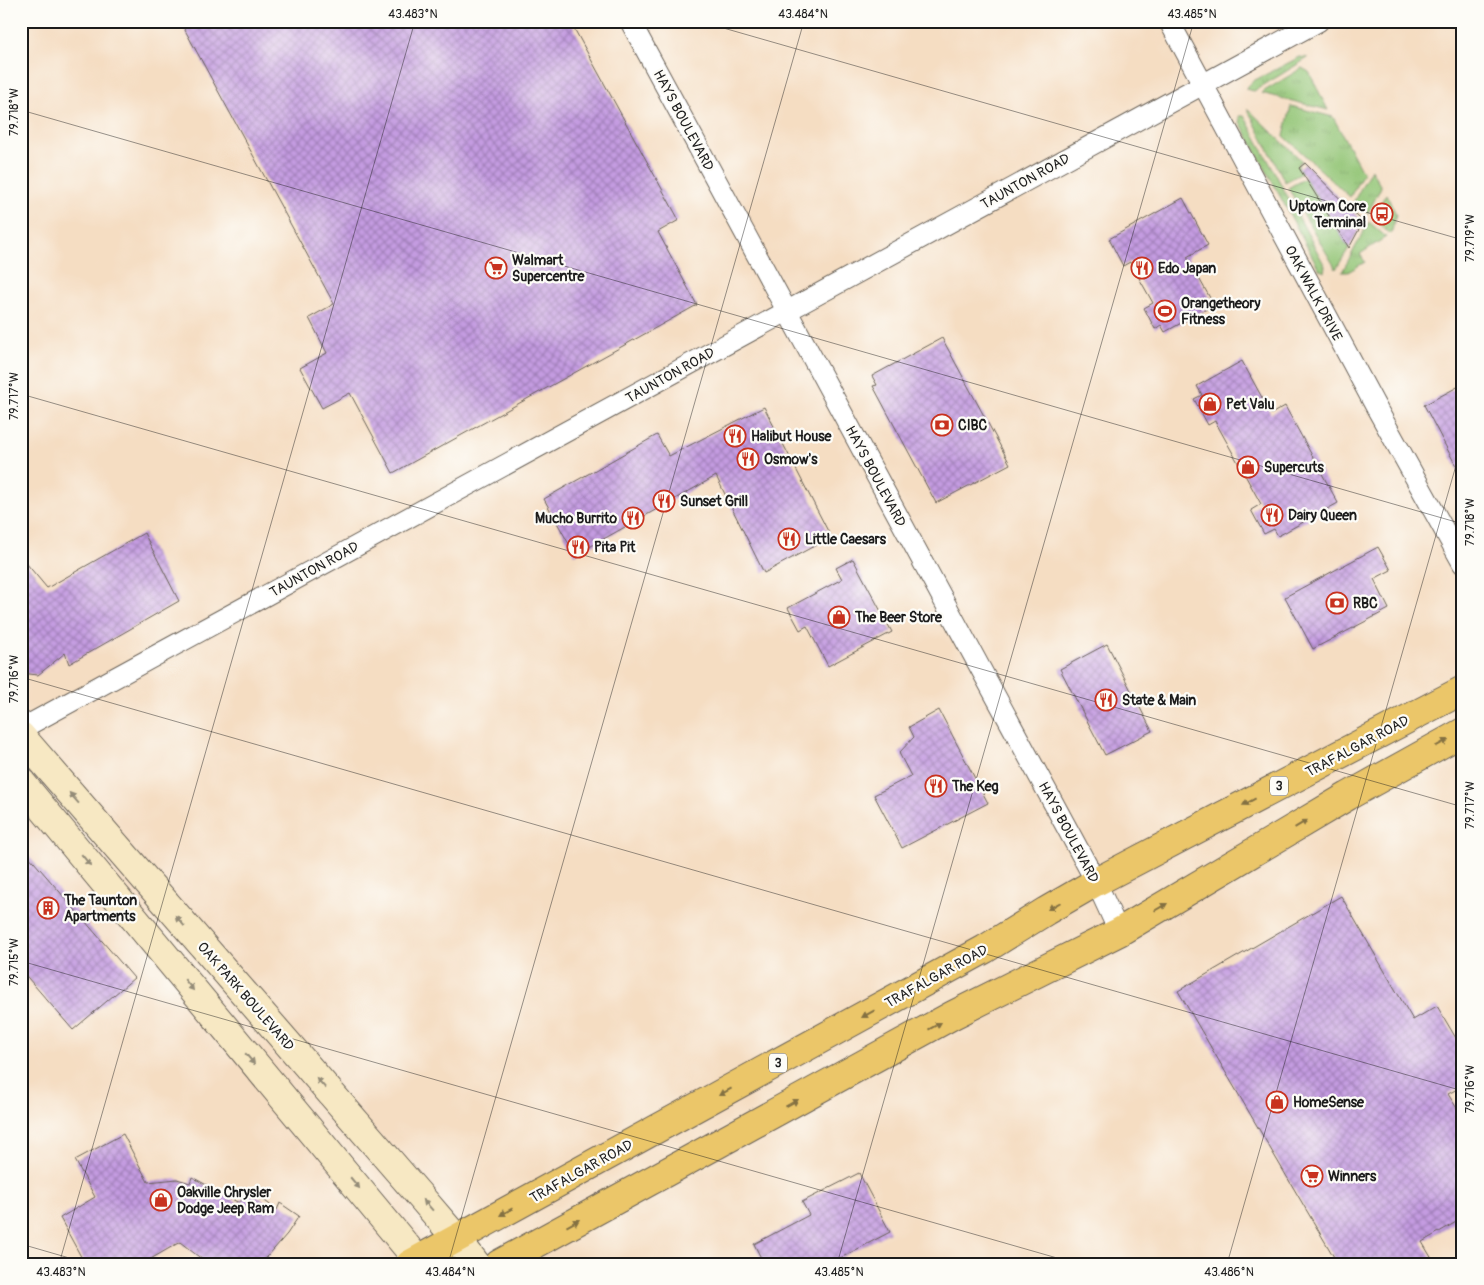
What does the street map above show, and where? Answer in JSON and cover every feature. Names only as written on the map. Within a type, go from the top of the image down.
[{"type":"main road","name":"TRAFALGAR ROAD","points":[[416,1262],[467,1253],[1096,882],[1463,690]]},
{"type":"main road","points":[[499,1264],[954,1015],[1119,932],[1348,796],[1463,732]]},
{"type":"street","name":"HAYS BOULEVARD","points":[[630,21],[1096,882],[1119,932]]},
{"type":"street","name":"OAK WALK DRIVE","points":[[1169,21],[1364,385],[1463,564]]},
{"type":"street","name":"TAUNTON ROAD","points":[[21,730],[1319,21]]},
{"type":"street","name":"OAK PARK BOULEVARD","points":[[21,736],[467,1253]]},
{"type":"street","points":[[21,782],[416,1262]]},
{"type":"green space","points":[[1300,57],[1308,58],[1254,91],[1245,89],[1253,81]]},
{"type":"green space","points":[[1302,68],[1309,72],[1328,110],[1261,93]]},
{"type":"green space","points":[[1291,106],[1333,117],[1363,173],[1350,197],[1284,136]]},
{"type":"green space","points":[[1247,108],[1303,162],[1299,162],[1298,167],[1302,173],[1285,182]]},
{"type":"green space","points":[[1239,116],[1244,116],[1246,119],[1325,266],[1324,272],[1319,269],[1240,122]]},
{"type":"green space","points":[[1371,169],[1381,187],[1368,213],[1354,201]]},
{"type":"green space","points":[[1305,178],[1349,248],[1336,269],[1288,188]]},
{"type":"green space","points":[[1386,194],[1396,214],[1392,231],[1389,234],[1372,217]]},
{"type":"green space","points":[[1369,222],[1386,237],[1360,254],[1365,262],[1348,272],[1342,272]]},
{"type":"building","name":"Walmart Supercentre","points":[[180,21],[570,21],[679,220],[658,232],[697,305],[393,473],[350,393],[322,408],[300,368],[327,353],[309,318],[334,304]]},
{"type":"building","points":[[1305,163],[1363,222],[1349,248],[1299,168]]},
{"type":"building","points":[[1183,198],[1208,245],[1187,257],[1214,305],[1165,332],[1161,325],[1155,329],[1144,308],[1153,303],[1130,262],[1123,266],[1109,239]]},
{"type":"building","name":"CIBC","points":[[942,338],[1010,464],[936,503],[873,386],[877,385],[872,376]]},
{"type":"building","points":[[1242,361],[1271,414],[1285,406],[1338,503],[1278,536],[1274,529],[1264,534],[1251,510],[1261,504],[1215,421],[1208,425],[1194,399],[1202,395],[1197,386]]},
{"type":"building","points":[[1463,384],[1463,479],[1424,405]]},
{"type":"building","points":[[764,407],[831,537],[764,573],[716,476],[575,555],[544,499],[657,435],[669,456]]},
{"type":"building","points":[[144,533],[179,601],[69,664],[65,653],[38,675],[21,673],[21,557],[47,588]]},
{"type":"building","name":"RBC","points":[[1378,547],[1391,570],[1374,579],[1389,609],[1313,649],[1285,597]]},
{"type":"building","name":"The Beer Store","points":[[853,559],[892,632],[828,666],[807,626],[800,630],[788,608],[842,579],[836,568]]},
{"type":"building","name":"State & Main","points":[[1107,644],[1152,731],[1105,755],[1060,669]]},
{"type":"building","name":"The Keg","points":[[939,710],[988,803],[902,848],[874,795],[911,776],[899,753],[914,737],[909,727]]},
{"type":"building","name":"The Taunton Apartments","points":[[21,847],[134,978],[73,1030],[21,970]]},
{"type":"building","points":[[1341,896],[1413,1020],[1437,1006],[1463,1050],[1463,1086],[1448,1094],[1463,1118],[1463,1218],[1422,1242],[1435,1264],[1338,1264],[1178,991]]},
{"type":"building","name":"Oakville Chrysler Dodge Jeep Ram","points":[[123,1134],[148,1182],[177,1179],[190,1183],[192,1177],[239,1203],[250,1190],[277,1210],[280,1203],[299,1216],[287,1234],[261,1264],[208,1264],[180,1242],[142,1264],[85,1264],[60,1218],[95,1197],[75,1160]]},
{"type":"building","points":[[859,1173],[890,1232],[829,1264],[764,1264],[754,1244],[809,1215],[802,1202]]},
{"type":"place","name":"Uptown Core Terminal","points":[[1382,214]]},
{"type":"place","name":"Walmart Supercentre","points":[[496,268]]},
{"type":"place","name":"Edo Japan","points":[[1142,268]]},
{"type":"place","name":"Orangetheory Fitness","points":[[1165,311]]},
{"type":"place","name":"Pet Valu","points":[[1210,404]]},
{"type":"place","name":"CIBC","points":[[942,425]]},
{"type":"place","name":"Halibut House","points":[[735,436]]},
{"type":"place","name":"Osmow's","points":[[748,459]]},
{"type":"place","name":"Supercuts","points":[[1248,467]]},
{"type":"place","name":"Sunset Grill","points":[[664,501]]},
{"type":"place","name":"Dairy Queen","points":[[1272,515]]},
{"type":"place","name":"Mucho Burrito","points":[[633,518]]},
{"type":"place","name":"Little Caesars","points":[[789,539]]},
{"type":"place","name":"Pita Pit","points":[[578,547]]},
{"type":"place","name":"RBC","points":[[1337,603]]},
{"type":"place","name":"The Beer Store","points":[[839,617]]},
{"type":"place","name":"State & Main","points":[[1106,700]]},
{"type":"place","name":"The Keg","points":[[936,786]]},
{"type":"place","name":"The Taunton Apartments","points":[[48,908]]},
{"type":"place","name":"HomeSense","points":[[1277,1102]]},
{"type":"place","name":"Winners","points":[[1312,1176]]},
{"type":"place","name":"Oakville Chrysler Dodge Jeep Ram","points":[[161,1200]]}]
